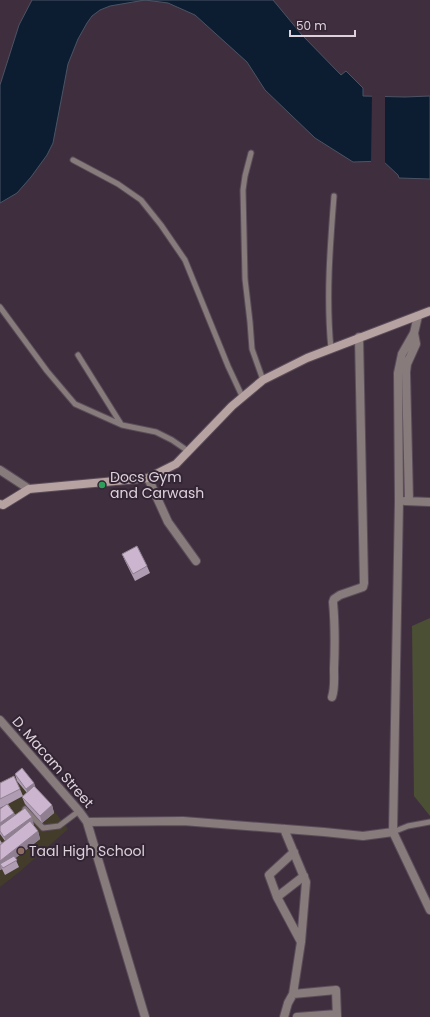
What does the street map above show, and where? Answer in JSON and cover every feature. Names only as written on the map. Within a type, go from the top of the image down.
[{"type":"main road","points":[[0,504],[3,505],[29,489],[148,478],[176,464],[242,396],[263,380],[307,358],[430,311]]},
{"type":"street","points":[[418,316],[414,333],[402,354],[398,373],[399,501],[394,832],[430,910]]},
{"type":"street","points":[[408,501],[406,364],[416,344],[414,333]]},
{"type":"street","points":[[332,697],[334,692],[334,599],[340,595],[363,587],[364,583],[359,337]]},
{"type":"street","points":[[0,470],[29,489]]},
{"type":"street","points":[[148,478],[168,522],[196,562]]},
{"type":"street","points":[[399,501],[430,502]]},
{"type":"street","name":"D. Macam Street","points":[[0,720],[87,822],[145,1017]]},
{"type":"street","points":[[87,822],[183,822],[362,836],[394,832]]},
{"type":"street","points":[[284,829],[306,882],[301,942],[294,994],[288,1003],[284,1017]]},
{"type":"street","points":[[294,852],[268,876],[277,897],[301,942]]},
{"type":"street","points":[[277,897],[304,876]]},
{"type":"street","points":[[294,994],[336,990],[337,1016],[297,1017]]},
{"type":"lane","points":[[251,153],[243,190],[244,279],[252,349],[263,380]]},
{"type":"lane","points":[[73,160],[118,184],[140,200],[161,226],[185,260],[228,366],[242,396]]},
{"type":"lane","points":[[331,349],[329,327],[330,250],[334,196]]},
{"type":"lane","points":[[0,307],[47,370],[75,404],[122,425],[156,432],[172,440],[188,451]]},
{"type":"lane","points":[[78,355],[122,425]]},
{"type":"lane","points":[[25,809],[44,828],[59,826],[79,811]]},
{"type":"lane","points":[[394,832],[408,826],[430,822]]},
{"type":"shaded area","name":"Taal High School","points":[[23,771],[68,829],[0,887],[0,782]]},
{"type":"green space","points":[[430,618],[430,816],[414,796],[412,626]]},
{"type":"water","points":[[32,0],[145,0],[110,6],[100,10],[92,16],[87,23],[78,39],[68,64],[53,143],[47,155],[17,193],[0,203],[0,85],[19,25]]},
{"type":"water","points":[[145,0],[273,0],[302,35],[341,75],[346,71],[363,88],[363,96],[430,96],[430,179],[399,178],[398,175],[383,161],[353,162],[315,138],[265,90],[247,62],[195,15],[168,3]]},
{"type":"pier","points":[[372,94],[385,95],[385,165],[382,163],[371,163]]},
{"type":"building","points":[[137,546],[147,566],[133,574],[122,554]]},
{"type":"building","points":[[22,768],[34,783],[26,789],[15,774]]},
{"type":"building","points":[[14,776],[20,789],[0,799],[0,783]]},
{"type":"building","points":[[34,786],[52,805],[40,816],[22,797]]},
{"type":"building","points":[[7,804],[14,813],[0,823],[0,809]]},
{"type":"building","points":[[25,808],[32,817],[4,837],[0,831],[0,826]]},
{"type":"building","points":[[30,821],[38,831],[0,861],[0,845]]},
{"type":"building","points":[[14,856],[17,860],[3,868],[0,864]]},
{"type":"place","name":"Docs Gym and Carwash","points":[[102,485]]},
{"type":"place","name":"Taal High School","points":[[21,851]]}]
